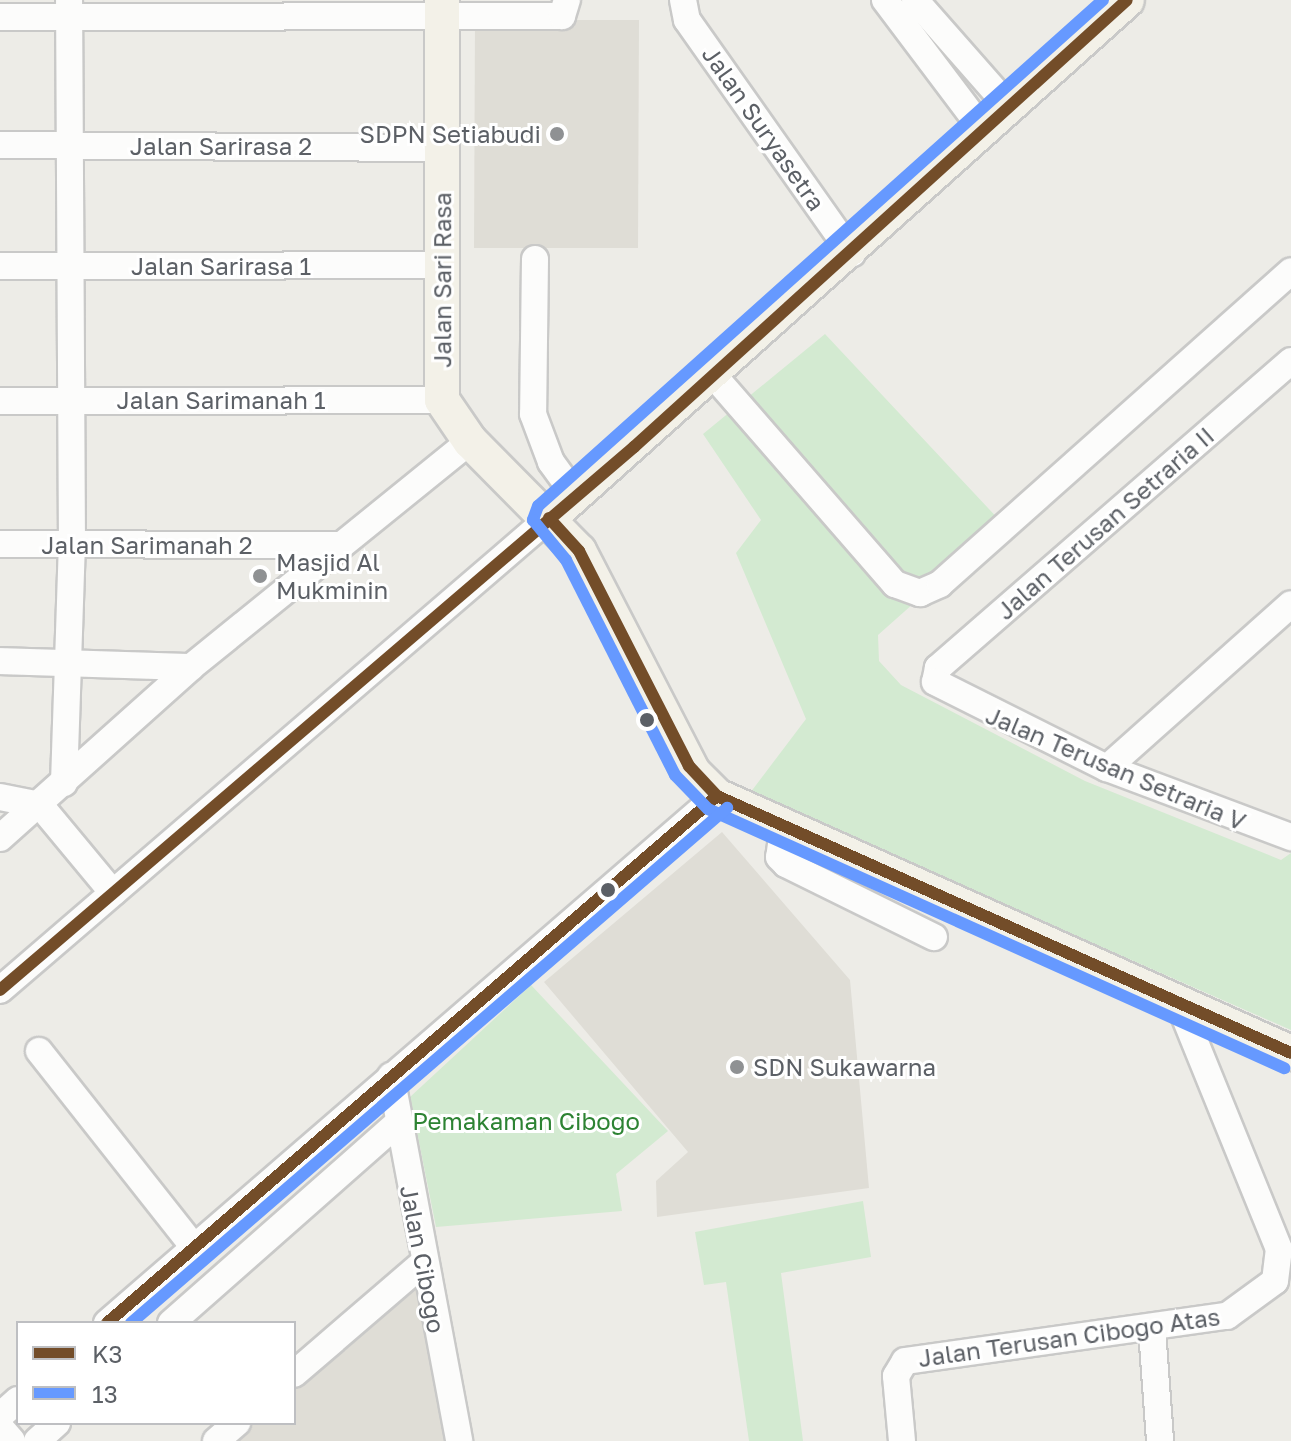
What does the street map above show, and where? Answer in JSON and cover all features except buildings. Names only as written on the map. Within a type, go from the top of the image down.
[{"type":"main road","points":[[549,518],[852,254],[1127,0]]},
{"type":"main road","name":"Jalan Sari Rasa","points":[[442,9],[442,400],[470,441],[579,551],[689,766],[717,796]]},
{"type":"main road","points":[[717,796],[784,823],[1291,1053]]},
{"type":"street","points":[[0,17],[69,8],[442,9],[562,16],[567,0]]},
{"type":"street","name":"Jalan Suryasetra","points":[[683,0],[687,20],[852,254]]},
{"type":"street","points":[[885,0],[983,130]]},
{"type":"street","points":[[915,0],[1009,107]]},
{"type":"street","points":[[64,783],[72,546],[73,401],[66,267],[70,145],[69,8]]},
{"type":"street","name":"Jalan Sarirasa 2","points":[[0,145],[442,148]]},
{"type":"street","points":[[535,259],[533,414],[551,462],[575,495]]},
{"type":"street","name":"Jalan Sarirasa 1","points":[[0,266],[441,265]]},
{"type":"street","points":[[714,376],[895,584],[920,593],[940,584],[1291,271]]},
{"type":"street","name":"Jalan Terusan Setraria II","points":[[942,691],[938,668],[1291,361]]},
{"type":"street","name":"Jalan Sarimanah 1","points":[[0,401],[442,400]]},
{"type":"street","points":[[0,838],[191,667],[470,441]]},
{"type":"street","points":[[0,990],[549,518]]},
{"type":"street","name":"Jalan Sarimanah 2","points":[[0,544],[341,545]]},
{"type":"street","points":[[1107,768],[1291,604]]},
{"type":"street","points":[[0,661],[191,667]]},
{"type":"street","name":"Jalan Terusan Setraria V","points":[[942,691],[1107,768],[1291,837]]},
{"type":"street","points":[[109,1321],[717,796]]},
{"type":"street","points":[[0,797],[40,805],[113,893]]},
{"type":"street","points":[[784,823],[779,857],[786,864],[934,937]]},
{"type":"street","name":"Jalan Terusan Cibogo Atas","points":[[902,1441],[896,1376],[911,1358],[1152,1329],[1227,1316],[1266,1292],[1280,1268],[1279,1249],[1178,1000]]},
{"type":"street","points":[[39,1051],[194,1247]]},
{"type":"street","name":"Jalan Cibogo","points":[[391,1076],[423,1263],[459,1441]]},
{"type":"street","points":[[173,1321],[398,1123]]},
{"type":"street","points":[[296,1372],[423,1263]]},
{"type":"street","points":[[1152,1329],[1160,1441]]},
{"type":"street","points":[[0,1416],[16,1402]]},
{"type":"street","points":[[37,1441],[55,1425]]},
{"type":"street","points":[[216,1441],[235,1425]]},
{"type":"street","points":[[0,1427],[12,1441]]},
{"type":"shaded area","name":"SDPN Setiabudi","points":[[475,20],[639,20],[638,248],[474,248]]},
{"type":"shaded area","name":"SDN Sukawarna","points":[[722,832],[850,980],[869,1188],[657,1217],[656,1181],[688,1152],[544,982]]},
{"type":"shaded area","points":[[414,1281],[445,1441],[229,1441],[248,1425],[296,1425],[296,1383]]},
{"type":"green space","points":[[825,334],[1003,524],[878,635],[879,661],[901,685],[1085,781],[1281,860],[1291,853],[1291,1030],[750,793],[806,719],[736,553],[761,520],[703,434]]},
{"type":"green space","name":"Pemakaman Cibogo","points":[[531,985],[668,1131],[616,1174],[622,1211],[436,1227],[410,1097]]},
{"type":"green space","points":[[863,1201],[871,1257],[781,1273],[803,1441],[749,1441],[726,1282],[704,1285],[695,1232]]},
{"type":"transit line","name":"13","points":[[1103,0],[538,506],[533,520],[566,560],[675,775],[708,809],[1284,1068]]},
{"type":"transit line","name":"K3","points":[[0,990],[634,447],[1127,0]]},
{"type":"transit line","name":"K3","points":[[549,518],[579,551],[689,766],[717,796],[1291,1053]]},
{"type":"transit line","name":"K3","points":[[109,1321],[717,796]]},
{"type":"transit line","name":"13","points":[[133,1321],[727,808]]},
{"type":"place","name":"SDPN Setiabudi","points":[[557,134]]},
{"type":"place","name":"Masjid Al Mukminin","points":[[260,576]]},
{"type":"place","name":"SDN Sukawarna","points":[[737,1067]]}]
